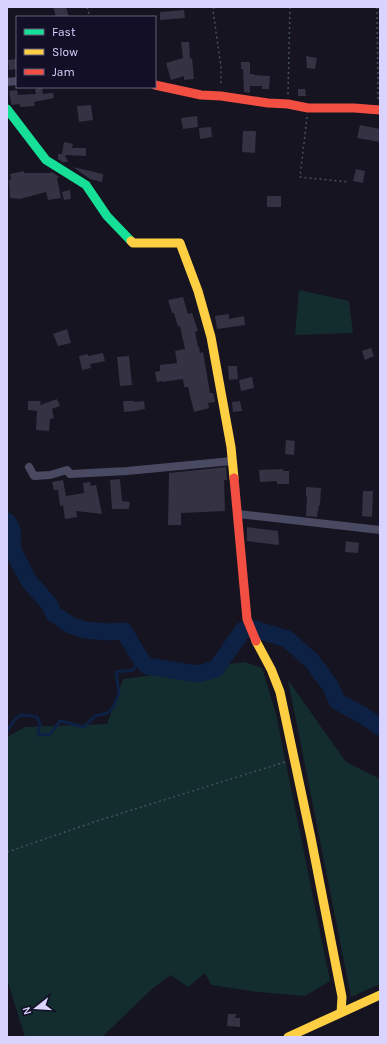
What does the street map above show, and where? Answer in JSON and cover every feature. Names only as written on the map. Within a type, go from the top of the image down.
[{"type":"street","points":[[156,85],[201,95],[288,104],[308,108],[354,108],[379,110]]},
{"type":"street","points":[[7,109],[46,160],[86,185],[107,216],[133,243],[180,243],[198,291],[211,337],[231,447],[247,619],[254,638],[271,669],[280,692],[311,838],[342,997],[341,1013]]},
{"type":"street","points":[[29,467],[34,476],[50,475],[67,470],[70,474],[120,472],[232,460]]},
{"type":"street","points":[[238,514],[380,530]]},
{"type":"street","points":[[288,1037],[380,995]]},
{"type":"path","points":[[214,7],[213,11],[221,67],[221,96]]},
{"type":"path","points":[[288,104],[290,7]]},
{"type":"path","points":[[377,7],[379,110]]},
{"type":"path","points":[[308,108],[300,176],[349,182]]},
{"type":"path","points":[[7,852],[97,821],[294,759]]},
{"type":"green space","points":[[299,290],[349,301],[353,333],[295,335]]},
{"type":"green space","points":[[245,662],[262,668],[276,714],[330,981],[305,996],[258,992],[211,985],[205,973],[188,987],[171,975],[153,988],[102,1037],[25,1037],[7,979],[7,737],[25,727],[107,724],[123,679]]},
{"type":"green space","points":[[288,680],[346,762],[380,779],[380,984],[351,997]]},
{"type":"building","points":[[53,7],[66,7],[69,16],[56,16]]},
{"type":"building","points":[[184,10],[185,18],[160,20],[160,12]]},
{"type":"building","points":[[181,42],[189,42],[190,59],[192,58],[194,79],[184,80],[184,76],[171,80],[166,63],[183,58]]},
{"type":"building","points":[[306,56],[317,58],[315,69],[307,68]]},
{"type":"building","points":[[16,59],[16,69],[9,70],[8,60]]},
{"type":"building","points":[[241,62],[250,62],[250,74],[270,76],[269,89],[262,89],[262,86],[250,86],[250,93],[244,92],[243,69],[241,69]]},
{"type":"building","points":[[42,88],[43,94],[53,93],[54,98],[34,102],[35,106],[20,107],[20,104],[12,105],[9,91],[17,90],[18,95],[36,94],[35,89]]},
{"type":"building","points":[[298,89],[305,89],[306,96],[298,96]]},
{"type":"building","points":[[91,105],[93,120],[79,122],[77,106]]},
{"type":"building","points":[[197,116],[198,127],[183,129],[181,118]]},
{"type":"building","points":[[360,125],[380,129],[380,142],[357,138]]},
{"type":"building","points":[[211,127],[212,137],[200,139],[199,128]]},
{"type":"building","points":[[243,131],[256,131],[255,153],[242,152]]},
{"type":"building","points":[[64,142],[73,144],[72,148],[86,148],[86,156],[65,155],[68,162],[62,162],[58,159],[58,154],[62,154]]},
{"type":"building","points":[[73,167],[103,174],[102,182],[90,179]]},
{"type":"building","points":[[356,169],[365,171],[363,183],[353,181]]},
{"type":"building","points":[[24,171],[24,173],[52,172],[58,176],[59,177],[57,178],[61,198],[48,200],[46,192],[20,199],[10,198],[10,174]]},
{"type":"building","points":[[70,190],[71,199],[64,200],[62,192]]},
{"type":"building","points":[[267,196],[281,196],[281,207],[267,207]]},
{"type":"building","points":[[183,297],[188,314],[192,313],[198,331],[195,332],[198,347],[199,346],[200,353],[203,352],[210,393],[213,393],[215,402],[208,403],[209,408],[194,412],[188,387],[184,387],[183,379],[157,382],[155,372],[160,371],[160,365],[177,363],[175,351],[185,349],[180,326],[178,327],[168,300]]},
{"type":"building","points":[[229,314],[229,319],[244,316],[245,325],[217,329],[215,316]]},
{"type":"building","points":[[67,329],[71,343],[58,346],[53,334]]},
{"type":"building","points":[[371,348],[374,356],[365,360],[362,351]]},
{"type":"building","points":[[103,353],[105,361],[90,364],[91,368],[82,370],[79,356]]},
{"type":"building","points":[[129,356],[132,385],[120,386],[117,357]]},
{"type":"building","points":[[228,366],[237,366],[238,379],[229,380]]},
{"type":"building","points":[[252,377],[254,388],[241,391],[239,380]]},
{"type":"building","points":[[57,399],[60,406],[52,409],[54,418],[50,419],[49,431],[36,430],[37,411],[28,410],[28,401],[41,401],[40,405]]},
{"type":"building","points":[[123,401],[144,401],[145,409],[124,412]]},
{"type":"building","points":[[240,401],[242,411],[233,412],[232,402]]},
{"type":"building","points":[[286,440],[295,441],[294,455],[285,454]]},
{"type":"building","points":[[226,467],[227,480],[224,480],[225,511],[181,513],[181,525],[168,525],[169,473]]},
{"type":"building","points":[[283,469],[283,471],[289,471],[289,484],[277,484],[277,481],[260,482],[259,470]]},
{"type":"building","points":[[120,479],[122,501],[130,502],[129,509],[112,509],[110,480]]},
{"type":"building","points":[[63,480],[66,496],[84,493],[83,483],[90,482],[91,486],[96,485],[102,514],[76,511],[77,517],[65,519],[63,505],[60,506],[58,490],[54,490],[52,482]]},
{"type":"building","points":[[306,487],[321,488],[320,505],[317,517],[306,516]]},
{"type":"building","points":[[363,491],[373,491],[372,517],[362,516]]},
{"type":"building","points":[[247,527],[278,531],[279,545],[247,541]]},
{"type":"building","points":[[346,541],[359,543],[358,553],[345,552]]},
{"type":"building","points":[[228,1014],[236,1014],[235,1018],[240,1018],[240,1027],[227,1026]]},
{"type":"waterway","points":[[7,521],[12,530],[13,551],[29,581],[49,604],[54,614],[70,625],[85,630],[108,632],[124,631],[140,658],[147,666],[198,674],[216,669],[243,630],[251,628],[287,639],[312,661],[331,687],[337,701],[380,727]]},
{"type":"waterway","points":[[7,731],[16,718],[22,715],[37,717],[40,724],[38,735],[50,734],[60,721],[84,727],[95,716],[108,713],[114,706],[119,693],[116,672],[133,670],[140,658]]},
{"type":"traffic: fast","points":[[7,109],[46,160],[86,185],[107,216],[131,241]]},
{"type":"traffic: slow","points":[[131,241],[133,243],[180,243],[198,291],[211,337],[231,447],[234,478]]},
{"type":"traffic: slow","points":[[256,641],[271,669],[280,692],[311,838],[342,997],[341,1013]]},
{"type":"traffic: slow","points":[[288,1037],[380,995]]},
{"type":"traffic: jam","points":[[156,85],[201,95],[288,104],[308,108],[354,108],[380,110]]},
{"type":"traffic: jam","points":[[234,478],[247,619],[256,641]]}]
